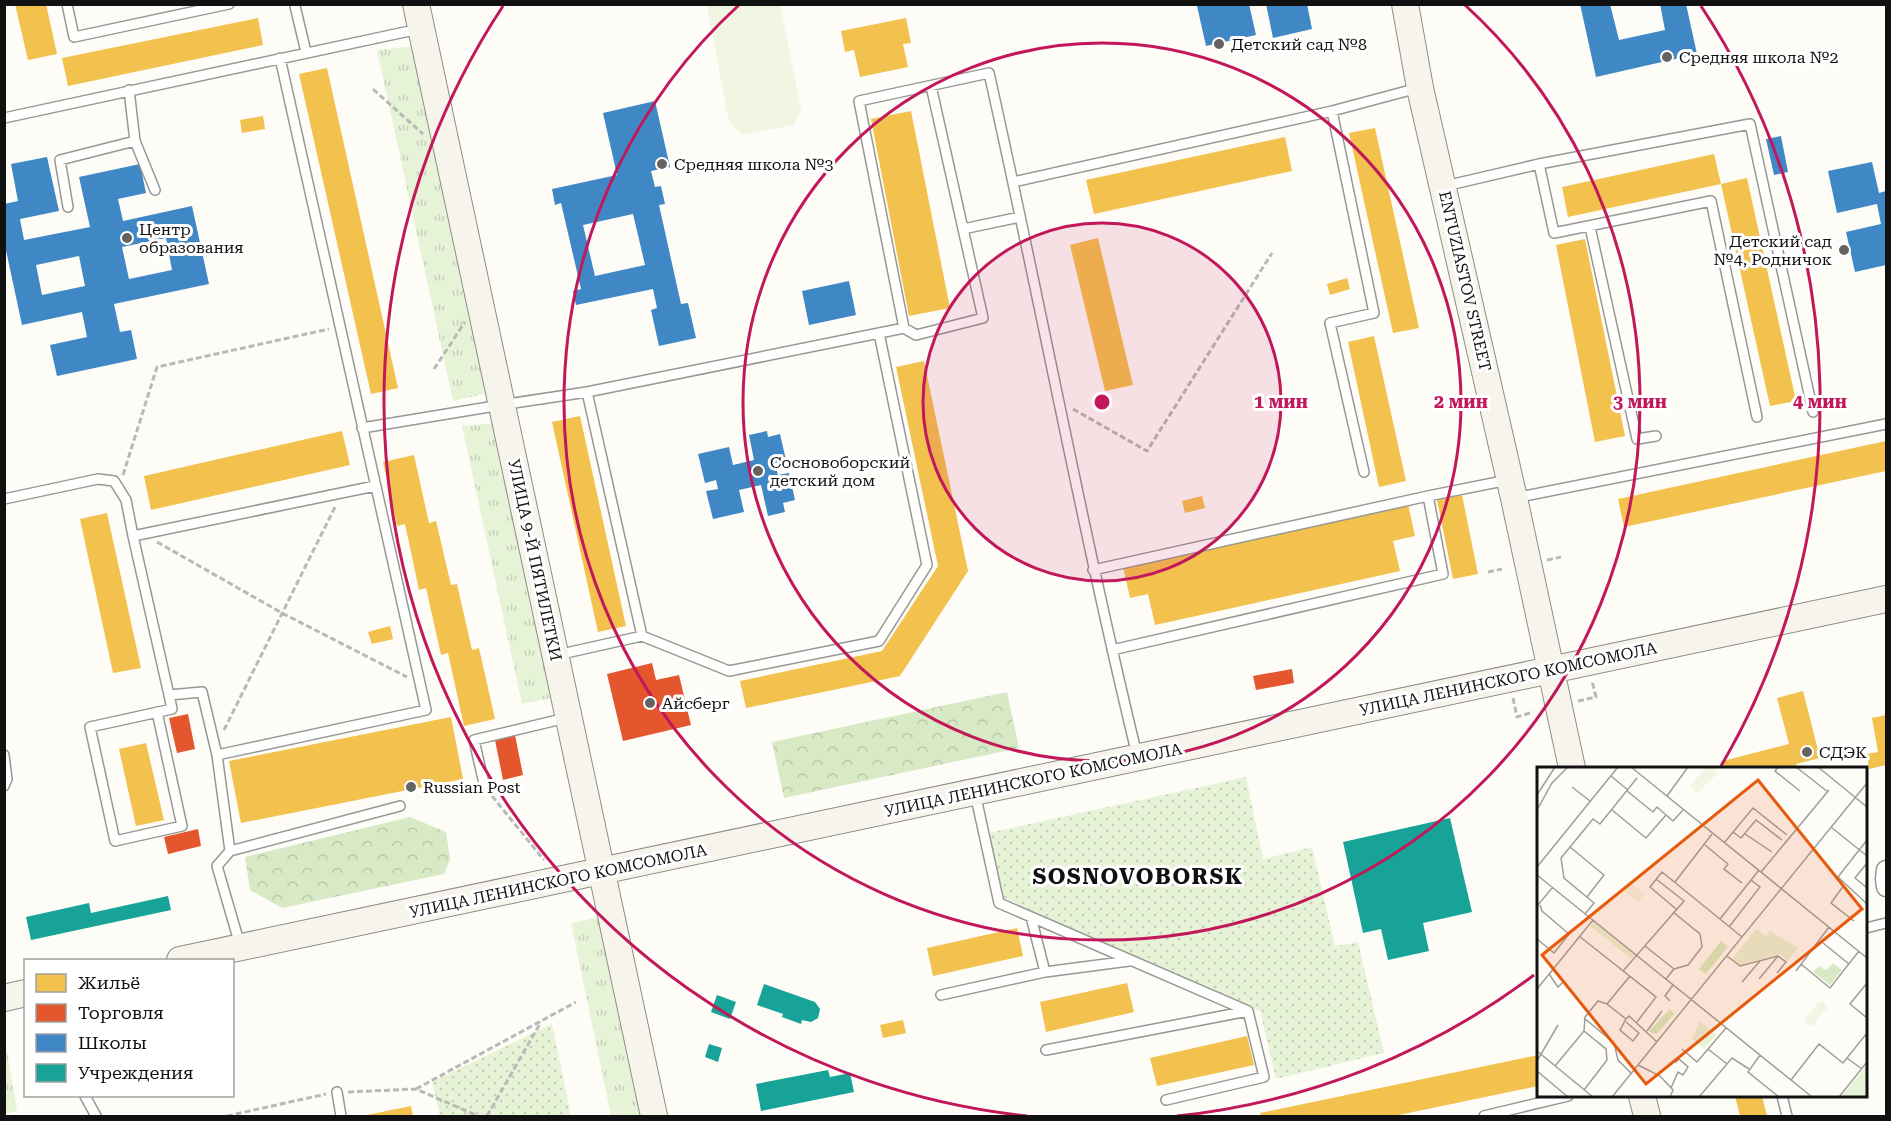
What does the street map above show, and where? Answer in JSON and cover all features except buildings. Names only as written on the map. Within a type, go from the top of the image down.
[{"type":"street","name":"ENTUZIASTOV STREET","points":[[1405,4],[1420,88],[1512,488],[1572,767]]},
{"type":"street","name":"УЛИЦА 9-Й ПЯТИЛЕТКИ","points":[[418,17],[654,1116]]},
{"type":"street","name":"УЛИЦА ЛЕНИНСКОГО КОМСОМОЛА","points":[[185,959],[1887,599]]},
{"type":"street","points":[[1887,870],[1885,879],[1887,887]]},
{"type":"street","points":[[4,998],[24,993]]},
{"type":"street","points":[[1642,1097],[1647,1116]]},
{"type":"lane","points":[[67,4],[74,37],[230,4]]},
{"type":"lane","points":[[295,6],[306,52]]},
{"type":"lane","points":[[4,118],[306,52],[418,17]]},
{"type":"lane","points":[[216,752],[426,710],[280,58]]},
{"type":"lane","points":[[904,328],[859,101],[988,73],[1094,570],[1138,758]]},
{"type":"lane","points":[[362,428],[588,392],[904,328],[916,335],[982,318],[931,86]]},
{"type":"lane","points":[[1013,182],[1332,111],[1420,88]]},
{"type":"lane","points":[[129,90],[135,141],[155,190]]},
{"type":"lane","points":[[1332,111],[1374,313],[1330,324],[1364,472]]},
{"type":"lane","points":[[1443,186],[1539,164],[1750,124],[1813,412]]},
{"type":"lane","points":[[68,207],[60,160],[135,141]]},
{"type":"lane","points":[[1539,164],[1554,233],[1711,201],[1757,417]]},
{"type":"lane","points":[[963,229],[1020,217]]},
{"type":"lane","points":[[1590,226],[1637,439],[1656,436]]},
{"type":"lane","points":[[555,656],[642,636],[729,671],[879,641],[927,565],[879,333]]},
{"type":"lane","points":[[588,392],[642,636]]},
{"type":"lane","points":[[1094,570],[1428,496],[1512,488],[1887,424]]},
{"type":"lane","points":[[4,499],[98,479],[114,481],[126,500],[172,709],[157,712],[90,727],[115,841],[182,826],[157,712]]},
{"type":"lane","points":[[133,536],[375,486]]},
{"type":"lane","points":[[1112,650],[1443,574],[1428,496]]},
{"type":"lane","points":[[169,695],[202,692],[216,752],[230,851]]},
{"type":"lane","points":[[485,788],[474,740],[568,717]]},
{"type":"lane","points":[[4,755],[8,779],[4,786]]},
{"type":"lane","points":[[975,792],[999,903],[1248,1011]]},
{"type":"lane","points":[[240,948],[217,866],[230,851],[400,806]]},
{"type":"lane","points":[[1031,916],[1045,972]]},
{"type":"lane","points":[[1867,928],[1887,923]]},
{"type":"lane","points":[[942,995],[1045,972],[1129,961]]},
{"type":"lane","points":[[1046,1050],[1248,1011]]},
{"type":"lane","points":[[1166,1100],[1264,1077],[1248,1011]]},
{"type":"lane","points":[[337,1092],[341,1116]]},
{"type":"lane","points":[[86,1097],[96,1116]]},
{"type":"lane","points":[[1484,1116],[1560,1097]]},
{"type":"lane","points":[[1782,1097],[1787,1116]]},
{"type":"path","points":[[373,89],[423,134]]},
{"type":"path","points":[[1058,400],[1147,451],[1272,253]]},
{"type":"path","points":[[434,369],[479,300]]},
{"type":"path","points":[[114,481],[125,474],[157,367],[340,327]]},
{"type":"path","points":[[216,752],[342,493]]},
{"type":"path","points":[[143,534],[282,613],[419,683]]},
{"type":"path","points":[[1542,560],[1562,556]]},
{"type":"path","points":[[1488,572],[1502,569]]},
{"type":"path","points":[[1578,701],[1596,697],[1591,675]]},
{"type":"path","points":[[1513,698],[1517,717],[1533,712]]},
{"type":"path","points":[[485,788],[544,860]]},
{"type":"path","points":[[416,1089],[576,1002]]},
{"type":"path","points":[[487,1116],[542,1020]]},
{"type":"path","points":[[227,1116],[337,1092],[416,1089],[478,1116]]},
{"type":"green space","points":[[707,5],[780,5],[801,110],[794,125],[743,135],[729,122]]},
{"type":"green space","points":[[416,46],[493,392],[453,401],[377,50]]},
{"type":"green space","points":[[495,423],[557,697],[522,704],[462,426]]},
{"type":"green space","points":[[1007,692],[1019,748],[784,798],[772,742]]},
{"type":"green space","points":[[1246,777],[1263,859],[1312,847],[1335,946],[1358,942],[1384,1053],[1276,1079],[1260,1011],[1004,898],[988,833]]},
{"type":"green space","points":[[410,817],[446,832],[450,859],[444,874],[282,908],[250,890],[245,857]]},
{"type":"green space","points":[[604,916],[646,1116],[611,1116],[571,923]]},
{"type":"green space","points":[[552,1024],[571,1116],[440,1116],[432,1082]]},
{"type":"green space","points":[[5,1046],[17,1111],[5,1114]]},
{"type":"place","name":"Детский сад №8","points":[[1219,44]]},
{"type":"place","name":"Средняя школа №2","points":[[1667,57]]},
{"type":"place","name":"Средняя школа №3","points":[[662,164]]},
{"type":"place","name":"Центр образования","points":[[127,238]]},
{"type":"place","name":"Детский сад №4, Родничок","points":[[1844,250]]},
{"type":"place","name":"Сосновоборский детский дом","points":[[758,471]]},
{"type":"place","name":"Айсберг","points":[[650,703]]},
{"type":"place","name":"СДЭК","points":[[1807,752]]},
{"type":"place","name":"Russian Post","points":[[411,787]]},
{"type":"district","name":"SOSNOVOBORSK","points":[[1138,876]]}]
